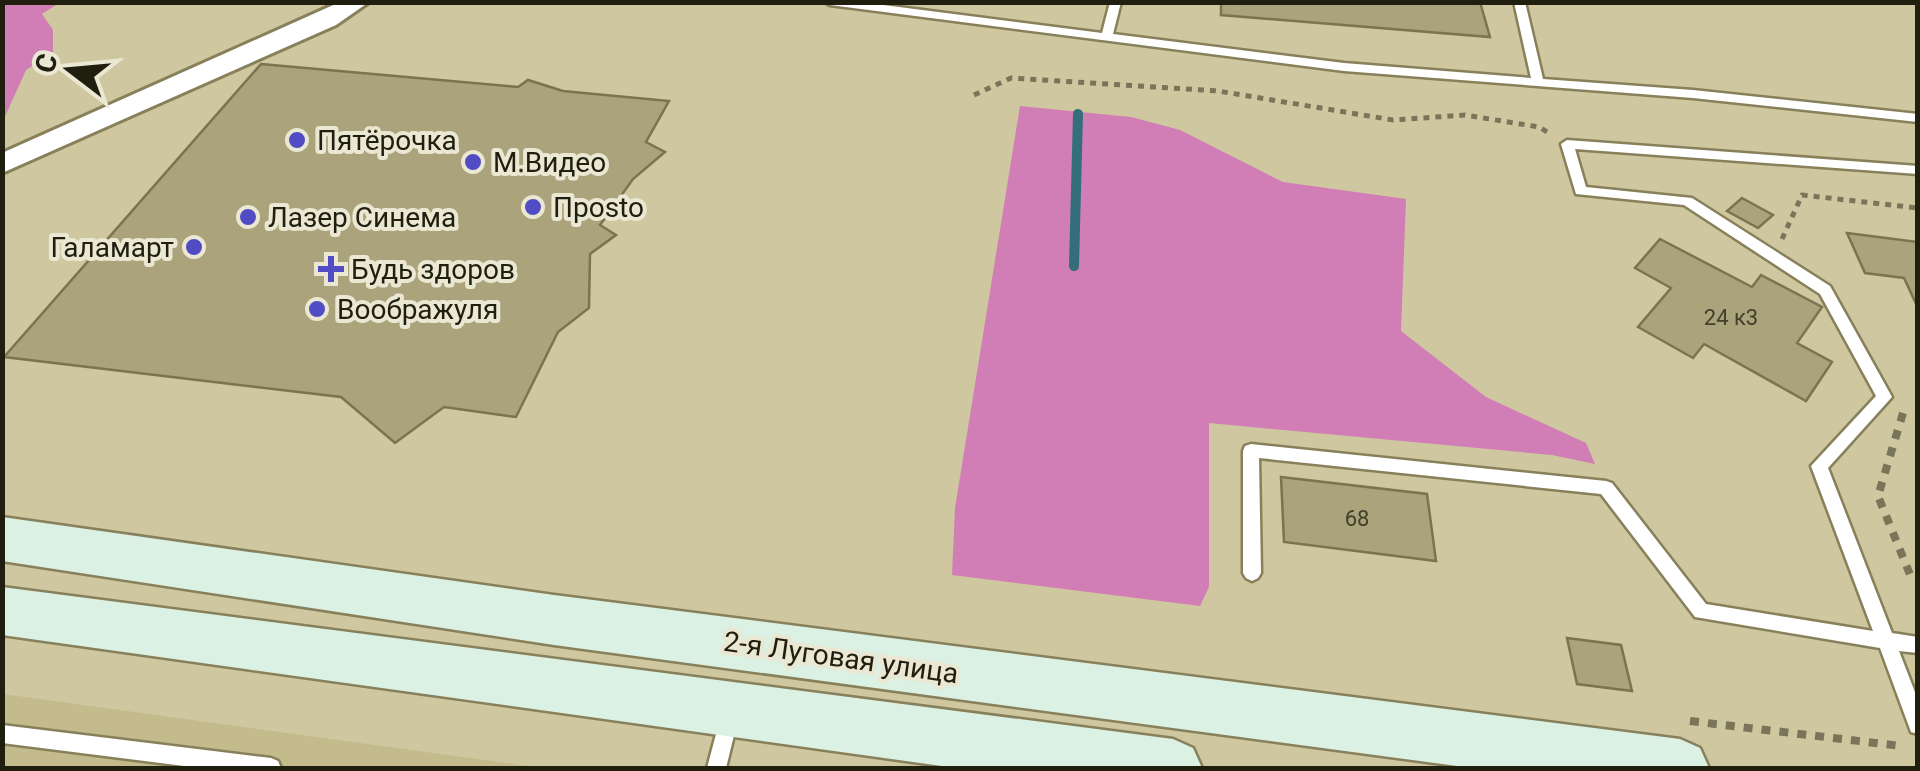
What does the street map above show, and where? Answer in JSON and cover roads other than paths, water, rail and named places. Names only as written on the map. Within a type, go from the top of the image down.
[{"type":"main road","name":"2-я Луговая улица","points":[[2,539],[554,620],[1680,768]]},
{"type":"main road","points":[[2,611],[731,712],[1174,768]]},
{"type":"street","points":[[2,164],[328,20],[358,2]]},
{"type":"lane","points":[[830,2],[1344,67],[1538,81],[1918,118]]},
{"type":"lane","points":[[1107,37],[1116,2]]},
{"type":"lane","points":[[1519,2],[1538,81]]},
{"type":"lane","points":[[1918,170],[1567,144],[1581,191],[1687,201],[1824,290],[1884,397],[1819,466],[1918,725]]},
{"type":"lane","points":[[1252,574],[1250,451],[1572,484],[1606,488],[1701,611],[1918,645]]},
{"type":"lane","points":[[716,768],[731,712]]},
{"type":"lane","points":[[2,734],[271,768]]},
{"type":"waterway","points":[[1074,266],[1078,114]]},
{"type":"place","name":"Пятёрочка","points":[[297,140]]},
{"type":"place","name":"М.Видео","points":[[473,162]]},
{"type":"place","name":"Проsto","points":[[533,207]]},
{"type":"place","name":"Лазер Синема","points":[[248,217]]},
{"type":"place","name":"Галамарт","points":[[194,247]]},
{"type":"place","name":"Будь здоров","points":[[331,269]]},
{"type":"place","name":"Воображуля","points":[[317,309]]}]
